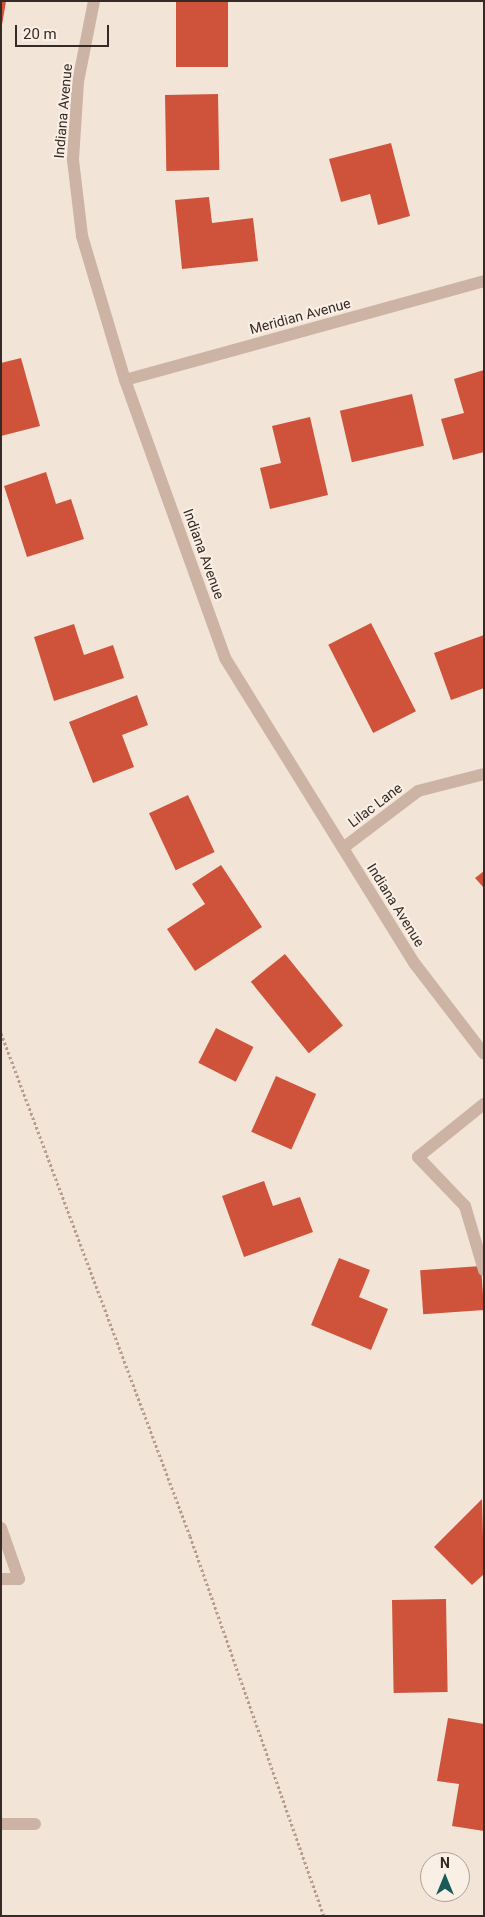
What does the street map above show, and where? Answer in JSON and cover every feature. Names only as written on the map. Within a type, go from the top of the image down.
[{"type":"street","name":"Indiana Avenue","points":[[94,1],[78,82],[72,160],[82,236],[125,380],[226,658],[416,964],[484,1054]]},
{"type":"street","name":"Meridian Avenue","points":[[125,380],[484,282]]},
{"type":"street","name":"Lilac Lane","points":[[343,848],[418,791],[484,774]]},
{"type":"street","points":[[484,1104],[418,1157],[465,1206],[484,1270]]},
{"type":"street","points":[[1,1528],[19,1579],[1,1579]]},
{"type":"street","points":[[1,1824],[35,1824]]},
{"type":"path","points":[[1,1034],[190,1536],[324,1916]]},
{"type":"building","points":[[1,1],[6,1],[2,25],[1,25]]},
{"type":"building","points":[[176,1],[228,1],[228,67],[176,67]]},
{"type":"building","points":[[218,94],[219,170],[166,171],[165,95]]},
{"type":"building","points":[[391,143],[410,216],[378,225],[370,194],[341,202],[329,159]]},
{"type":"building","points":[[209,197],[212,223],[253,218],[258,261],[182,269],[175,200]]},
{"type":"building","points":[[21,358],[40,426],[1,436],[1,363]]},
{"type":"building","points":[[484,370],[484,452],[453,460],[441,419],[464,413],[454,379]]},
{"type":"building","points":[[412,394],[424,446],[352,462],[340,411]]},
{"type":"building","points":[[310,417],[328,495],[270,509],[260,468],[281,463],[272,426]]},
{"type":"building","points":[[46,472],[56,504],[71,499],[84,539],[27,557],[4,486]]},
{"type":"building","points":[[371,623],[416,711],[373,733],[328,645]]},
{"type":"building","points":[[74,624],[84,655],[113,645],[124,678],[54,701],[34,637]]},
{"type":"building","points":[[484,635],[484,688],[451,700],[434,653]]},
{"type":"building","points":[[137,695],[148,725],[122,735],[134,767],[93,783],[69,722]]},
{"type":"building","points":[[188,795],[215,852],[176,870],[149,813]]},
{"type":"building","points":[[221,865],[262,927],[195,971],[167,929],[205,904],[192,884]]},
{"type":"building","points":[[484,871],[484,888],[475,878]]},
{"type":"building","points":[[285,954],[343,1025],[309,1053],[251,982]]},
{"type":"building","points":[[216,1028],[253,1047],[236,1082],[198,1063]]},
{"type":"building","points":[[276,1076],[316,1094],[291,1150],[251,1132]]},
{"type":"building","points":[[264,1181],[273,1206],[300,1197],[313,1232],[244,1257],[222,1196]]},
{"type":"building","points":[[339,1258],[370,1270],[359,1297],[388,1309],[371,1350],[311,1325]]},
{"type":"building","points":[[481,1266],[484,1310],[423,1314],[420,1270]]},
{"type":"building","points":[[482,1499],[484,1574],[472,1585],[434,1547]]},
{"type":"building","points":[[446,1599],[448,1692],[394,1693],[392,1600]]},
{"type":"building","points":[[448,1718],[484,1724],[484,1831],[452,1826],[459,1784],[437,1781]]}]
